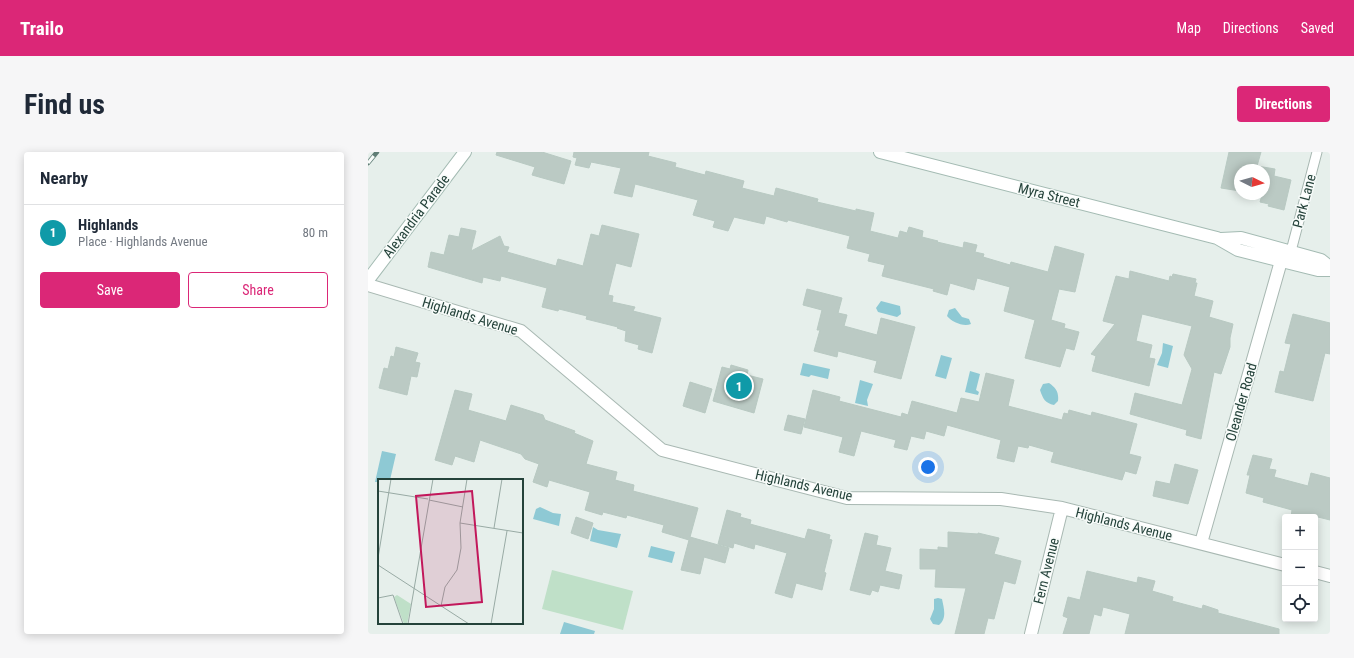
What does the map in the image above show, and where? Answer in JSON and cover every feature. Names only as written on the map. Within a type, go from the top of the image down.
[{"type":"street","name":"Alexandria Parade","points":[[368,280],[465,152]]},
{"type":"street","name":"Myra Street","points":[[880,152],[1217,238],[1241,238],[1321,260],[1330,269]]},
{"type":"street","name":"Myra Street","points":[[1217,238],[1238,250],[1318,270],[1330,269]]},
{"type":"street","name":"Oleander Road","points":[[1201,543],[1281,261]]},
{"type":"street","name":"Highlands Avenue","points":[[368,285],[521,331],[662,450],[846,498],[1001,499],[1062,508],[1282,564]]},
{"type":"street","name":"Fern Avenue","points":[[1031,634],[1062,508]]},
{"type":"street","points":[[1318,573],[1330,576]]},
{"type":"lane","name":"Park Lane","points":[[1291,251],[1317,152]]},
{"type":"green space","points":[[552,570],[633,591],[623,630],[542,609]]},
{"type":"water","points":[[881,301],[900,306],[901,314],[897,317],[878,312],[876,308]]},
{"type":"water","points":[[955,308],[962,317],[969,319],[971,324],[968,325],[955,322],[947,316],[949,310]]},
{"type":"water","points":[[1163,343],[1173,346],[1168,368],[1157,365],[1162,353]]},
{"type":"water","points":[[941,355],[952,358],[946,379],[935,376]]},
{"type":"water","points":[[803,363],[830,369],[828,379],[811,375],[809,377],[800,375]]},
{"type":"water","points":[[970,371],[980,374],[976,390],[979,392],[978,395],[965,392]]},
{"type":"water","points":[[860,380],[873,384],[867,400],[868,406],[855,403]]},
{"type":"water","points":[[1049,383],[1058,395],[1058,401],[1054,405],[1045,400],[1040,390],[1043,384]]},
{"type":"water","points":[[382,451],[396,454],[390,479],[378,479],[378,482],[375,482]]},
{"type":"water","points":[[540,507],[553,513],[561,514],[559,526],[533,519],[536,509]]},
{"type":"water","points":[[593,527],[598,530],[621,534],[617,548],[590,541]]},
{"type":"water","points":[[651,546],[675,552],[672,563],[648,557]]},
{"type":"water","points":[[934,599],[942,599],[944,606],[944,616],[939,625],[933,624],[930,619],[934,609]]},
{"type":"water","points":[[564,622],[595,631],[594,634],[560,634]]},
{"type":"building","points":[[497,152],[542,152],[571,161],[564,184],[532,175],[535,167],[496,155]]},
{"type":"building","points":[[574,152],[649,152],[648,156],[676,163],[675,167],[705,175],[706,171],[744,181],[742,188],[774,196],[776,188],[818,199],[817,202],[856,211],[856,209],[874,213],[870,231],[898,238],[900,231],[907,233],[909,227],[923,231],[922,237],[938,241],[937,242],[963,248],[964,242],[977,245],[975,252],[984,254],[983,257],[1010,265],[1011,262],[1048,272],[1055,246],[1084,254],[1075,292],[1059,289],[1051,320],[1065,324],[1064,328],[1079,332],[1074,350],[1066,348],[1060,367],[1025,358],[1035,320],[1004,311],[1010,287],[977,278],[974,290],[950,283],[947,295],[933,291],[934,289],[882,276],[885,265],[868,261],[870,254],[847,248],[850,236],[788,220],[787,222],[766,216],[764,224],[734,217],[728,231],[713,227],[715,221],[693,215],[698,200],[635,184],[632,197],[614,193],[621,168],[591,162],[589,168],[575,165],[577,158],[573,157]]},
{"type":"building","points":[[1229,152],[1261,152],[1258,164],[1234,164],[1234,190],[1221,188]]},
{"type":"building","points":[[1270,168],[1275,169],[1274,176],[1291,180],[1284,210],[1268,206],[1269,204],[1260,202],[1261,200],[1270,200]]},
{"type":"building","points":[[602,225],[639,234],[631,267],[616,263],[608,295],[613,296],[612,302],[635,307],[633,311],[661,318],[652,353],[638,349],[639,345],[625,341],[626,331],[617,328],[618,327],[586,319],[587,316],[559,309],[558,311],[542,307],[547,288],[501,276],[500,281],[483,277],[482,283],[428,267],[431,252],[444,255],[449,235],[459,237],[461,228],[476,231],[471,251],[500,236],[504,246],[509,247],[507,252],[556,266],[558,259],[583,266],[591,234],[599,236]]},
{"type":"building","points":[[1130,271],[1169,281],[1170,276],[1172,277],[1173,274],[1196,279],[1195,283],[1197,283],[1194,296],[1213,301],[1209,317],[1233,324],[1230,347],[1221,374],[1214,372],[1201,439],[1186,435],[1187,430],[1130,414],[1135,393],[1182,405],[1192,369],[1184,355],[1192,326],[1142,314],[1136,341],[1152,345],[1149,358],[1155,359],[1149,386],[1092,371],[1096,356],[1091,354],[1115,324],[1103,321],[1116,276],[1129,279]]},
{"type":"building","points":[[807,289],[842,298],[838,313],[847,315],[844,326],[877,335],[881,318],[915,327],[901,379],[874,372],[877,361],[838,351],[837,357],[814,351],[820,330],[817,330],[822,310],[803,305]]},
{"type":"building","points":[[1293,314],[1330,323],[1330,354],[1325,353],[1313,401],[1275,392],[1280,371],[1284,372],[1291,344],[1285,343]]},
{"type":"building","points":[[396,347],[418,353],[415,362],[420,363],[417,377],[411,376],[407,395],[379,388],[384,368],[388,369],[391,356],[394,357]]},
{"type":"building","points":[[731,365],[748,370],[747,375],[763,379],[754,413],[713,401],[722,367],[730,369]]},
{"type":"building","points":[[986,373],[1014,380],[1008,406],[1062,420],[1064,413],[1068,414],[1069,410],[1091,416],[1092,412],[1137,424],[1129,454],[1141,457],[1136,474],[1125,471],[1122,480],[1051,462],[1054,452],[1029,445],[1028,448],[1018,446],[1014,462],[997,458],[1001,440],[947,425],[944,436],[926,431],[924,439],[911,436],[907,450],[894,447],[896,440],[861,431],[854,456],[839,452],[843,437],[804,427],[813,390],[840,397],[839,401],[901,417],[902,413],[908,415],[912,401],[957,413],[961,398],[979,402]]},
{"type":"building","points":[[690,382],[712,389],[705,413],[683,406]]},
{"type":"building","points":[[455,390],[472,394],[468,410],[506,421],[511,405],[543,415],[545,420],[575,431],[574,433],[593,441],[586,464],[617,472],[615,480],[634,485],[633,491],[698,508],[690,537],[729,548],[725,563],[704,557],[700,574],[681,570],[689,540],[662,532],[664,525],[627,515],[626,518],[603,512],[602,515],[585,510],[590,492],[549,480],[547,487],[533,482],[539,464],[525,459],[521,454],[480,440],[474,462],[455,456],[452,465],[435,460]]},
{"type":"building","points":[[788,415],[805,419],[801,434],[784,430]]},
{"type":"building","points":[[1253,455],[1272,459],[1269,469],[1276,470],[1274,477],[1308,486],[1311,473],[1330,478],[1330,520],[1318,517],[1318,514],[1291,514],[1292,510],[1263,502],[1264,498],[1246,493],[1250,475],[1247,475]]},
{"type":"building","points":[[1175,464],[1198,470],[1188,504],[1153,496],[1156,481],[1170,484]]},
{"type":"building","points":[[727,510],[741,514],[740,517],[751,520],[750,524],[805,539],[808,529],[830,535],[829,539],[832,540],[824,572],[826,573],[822,590],[796,583],[792,598],[775,593],[787,553],[755,544],[754,549],[734,543],[733,548],[718,544]]},
{"type":"building","points":[[576,517],[593,523],[588,539],[571,533]]},
{"type":"building","points":[[948,532],[978,533],[999,538],[994,554],[1021,561],[1015,584],[1004,581],[994,619],[988,618],[984,634],[955,634],[966,588],[935,587],[936,569],[920,569],[920,549],[938,550],[938,547],[948,548]]},
{"type":"building","points":[[865,533],[878,536],[876,545],[891,548],[885,571],[902,575],[899,589],[880,585],[878,592],[872,590],[870,595],[850,590]]},
{"type":"building","points":[[1087,571],[1137,583],[1138,577],[1155,581],[1152,591],[1173,597],[1172,601],[1202,609],[1203,605],[1218,610],[1218,613],[1279,629],[1279,634],[1125,634],[1130,614],[1103,607],[1101,616],[1094,614],[1089,634],[1063,634],[1068,618],[1063,616],[1068,597],[1080,600]]},
{"type":"railway","points":[[368,163],[377,152]]},
{"type":"place","name":"Highlands","points":[[739,386]]}]
